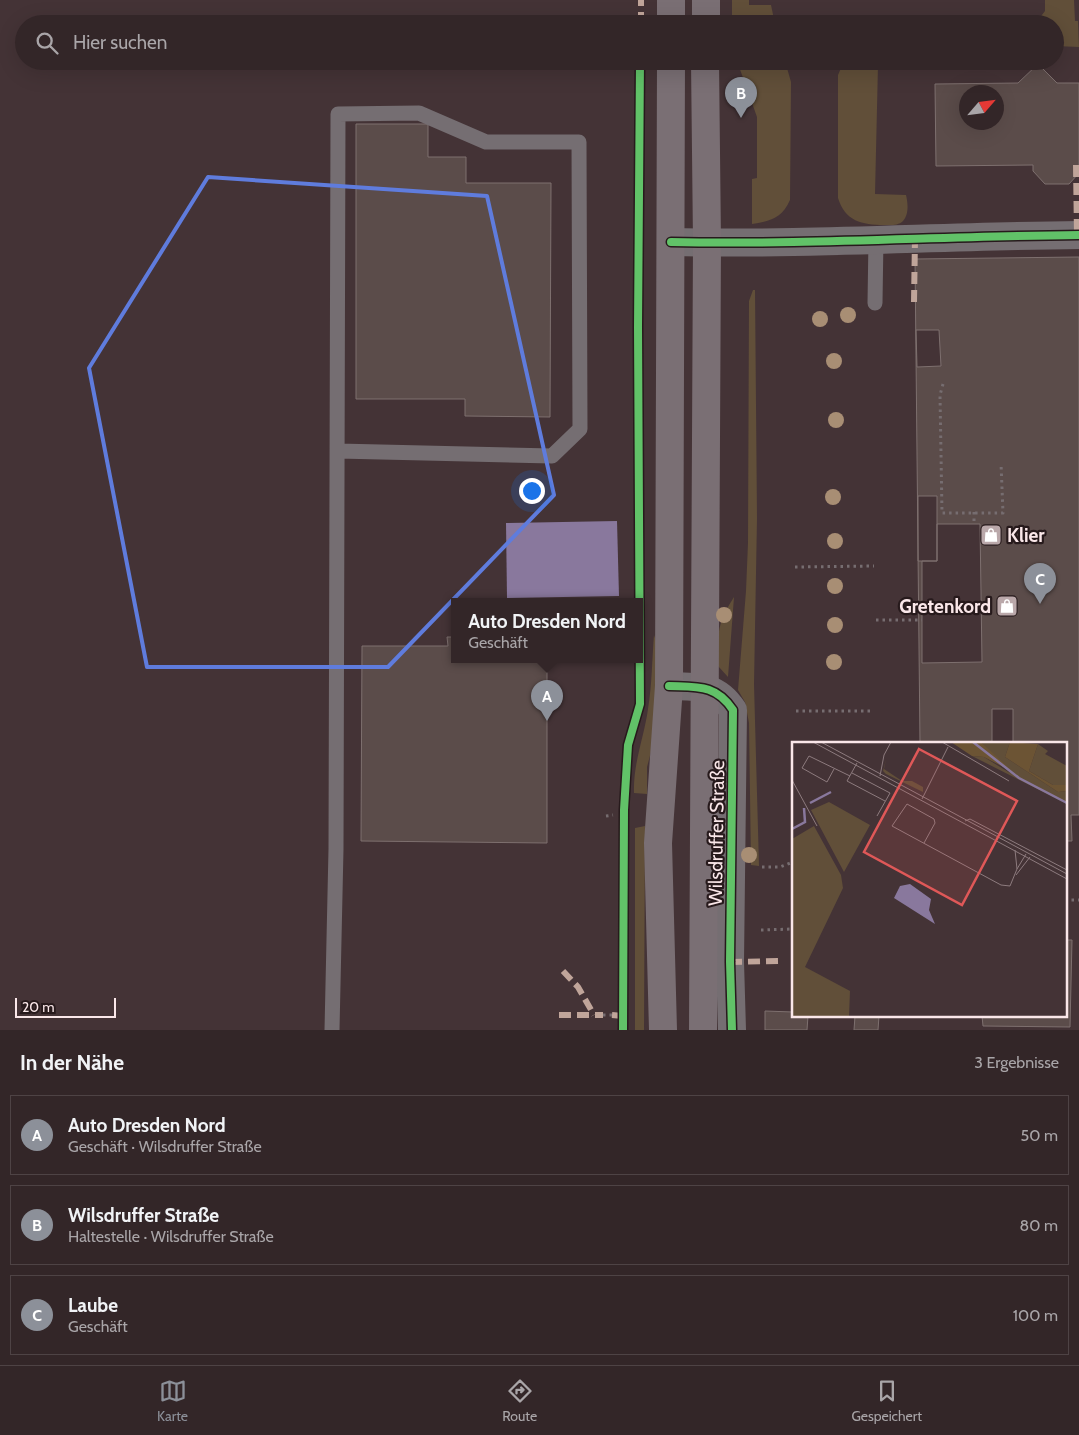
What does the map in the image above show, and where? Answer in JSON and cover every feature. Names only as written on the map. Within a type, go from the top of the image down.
[{"type":"main road","points":[[671,0],[671,15]]},
{"type":"main road","points":[[706,0],[706,15]]},
{"type":"main road","points":[[663,1030],[658,843],[669,686],[671,70]]},
{"type":"main road","name":"Wilsdruffer Straße","points":[[703,1030],[707,243],[705,70]]},
{"type":"street","points":[[671,242],[752,244],[876,238],[1079,235]]},
{"type":"street","name":"Wilsdruffer Straße","points":[[669,686],[704,688],[717,692],[733,710],[730,809],[732,1030]]},
{"type":"lane","points":[[332,1030],[336,849],[338,114],[419,114],[486,142],[579,142],[580,429],[552,456],[338,451]]},
{"type":"lane","points":[[875,303],[876,238]]},
{"type":"path","points":[[943,384],[940,395],[942,514],[1003,513],[1001,463]]},
{"type":"path","points":[[974,512],[974,524]]},
{"type":"path","points":[[795,566],[874,566]]},
{"type":"path","points":[[876,620],[922,620]]},
{"type":"path","points":[[796,711],[874,711]]},
{"type":"path","points":[[606,816],[613,816]]},
{"type":"path","points":[[1066,900],[1079,900]]},
{"type":"path","points":[[603,1015],[612,1015]]},
{"type":"highlighted area","points":[[208,177],[487,196],[554,495],[388,667],[147,667],[89,368]]},
{"type":"shaded area","points":[[732,0],[749,0],[749,5],[771,5],[773,15],[732,15]]},
{"type":"shaded area","points":[[1045,0],[1074,0],[1075,21],[1078,21],[1079,47],[1064,46],[1064,15],[1042,15],[1045,11]]},
{"type":"shaded area","points":[[740,70],[788,70],[791,82],[790,200],[783,211],[775,218],[752,224],[752,179],[757,178],[757,117]]},
{"type":"shaded area","points":[[840,70],[878,70],[875,194],[906,195],[907,212],[903,221],[899,224],[876,225],[862,223],[850,217],[841,206],[838,198],[838,75]]},
{"type":"shaded area","points":[[753,290],[755,290],[757,518],[754,684],[759,866],[751,865],[749,723],[745,702],[738,690],[748,543],[749,301]]},
{"type":"shaded area","points":[[617,521],[619,596],[507,598],[506,523]]},
{"type":"shaded area","points":[[734,597],[728,677],[718,666],[718,637],[724,615]]},
{"type":"shaded area","points":[[654,635],[663,663],[655,737],[647,767],[647,794],[634,793],[635,771],[649,700]]},
{"type":"shaded area","points":[[645,826],[644,1030],[635,1030],[635,828]]},
{"type":"building","points":[[1032,70],[1044,70],[1057,83],[1079,83],[1079,173],[1069,184],[1045,184],[1033,171],[1033,165],[936,166],[935,84],[1018,83]]},
{"type":"building","points":[[356,124],[428,124],[428,157],[466,157],[466,183],[551,183],[550,417],[465,416],[465,399],[356,399]]},
{"type":"building","points":[[1079,257],[1079,815],[1071,815],[1072,841],[1066,841],[1066,742],[1013,742],[1013,709],[992,709],[992,742],[920,742],[915,259]]},
{"type":"building","points":[[916,330],[939,330],[941,366],[917,367]]},
{"type":"building","points":[[918,496],[937,496],[937,561],[918,561]]},
{"type":"building","points":[[937,524],[980,524],[982,662],[922,663],[922,561],[937,561]]},
{"type":"building","points":[[447,637],[451,637],[451,663],[547,663],[547,843],[361,841],[362,646],[448,646]]},
{"type":"building","points":[[1066,940],[1072,940],[1070,1027],[983,1026],[982,1018],[1066,1018]]},
{"type":"building","points":[[765,1011],[792,1012],[792,1018],[808,1018],[807,1030],[765,1030]]},
{"type":"building","points":[[855,1018],[879,1018],[878,1030],[854,1030]]},
{"type":"marked path","points":[[641,0],[641,15]]},
{"type":"marked path","points":[[1076,165],[1077,235]]},
{"type":"marked path","points":[[914,302],[915,238]]},
{"type":"marked path","points":[[730,962],[778,961]]},
{"type":"marked path","points":[[563,971],[578,987],[594,1015]]},
{"type":"marked path","points":[[559,1015],[603,1015]]},
{"type":"marked path","points":[[612,1015],[623,1016]]},
{"type":"cycle path","points":[[639,598],[638,327],[640,70]]},
{"type":"cycle path","points":[[671,242],[722,243],[1079,235]]},
{"type":"cycle path","points":[[623,1030],[624,810],[628,745],[640,704],[640,663]]},
{"type":"cycle path","points":[[669,686],[697,687],[713,691],[720,695],[733,710],[730,962],[732,1030]]},
{"type":"place","name":"Wilsdruffer Straße","points":[[741,118]]},
{"type":"place","name":"Klier","points":[[991,535]]},
{"type":"place","name":"Laube","points":[[1040,604]]},
{"type":"place","name":"Gretenkord","points":[[1007,606]]},
{"type":"place","name":"Auto Dresden Nord","points":[[547,721]]}]
